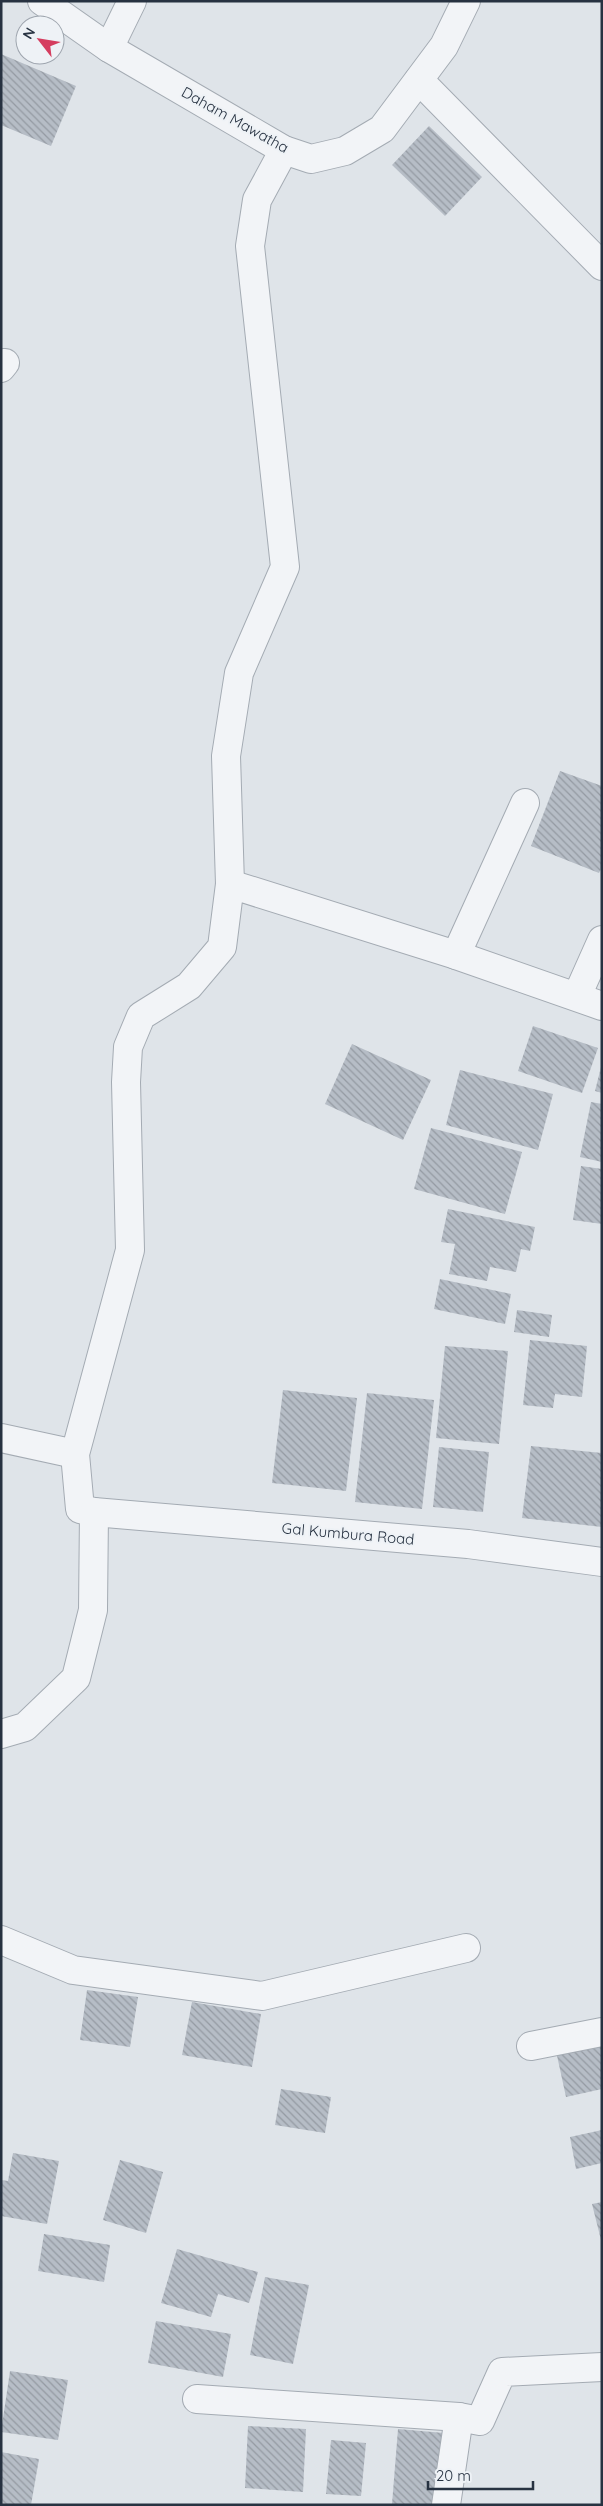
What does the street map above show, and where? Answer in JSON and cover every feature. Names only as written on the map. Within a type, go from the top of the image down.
[{"type":"street","name":"Daham Mawatha","points":[[42,1],[109,48],[284,150],[311,159],[345,151],[382,129],[444,46],[466,1]]},
{"type":"street","points":[[109,48],[132,1]]},
{"type":"street","points":[[419,80],[602,266]]},
{"type":"street","points":[[1,1734],[25,1727],[76,1678],[93,1610],[94,1512],[80,1509],[75,1454],[130,1250],[126,1082],[128,1047],[141,1016],[189,986],[222,947],[230,884],[226,756],[239,673],[285,566],[250,246],[258,200],[284,150]]},
{"type":"street","points":[[456,955],[525,803]]},
{"type":"street","points":[[230,884],[456,955],[602,1006]]},
{"type":"street","points":[[577,996],[602,940]]},
{"type":"street","points":[[1,1438],[75,1454]]},
{"type":"street","name":"Gal Kumbura Road","points":[[94,1512],[468,1544],[602,1562]]},
{"type":"street","points":[[1,1940],[73,1970],[262,1996],[466,1948]]},
{"type":"street","points":[[531,2046],[602,2032]]},
{"type":"street","points":[[197,2399],[458,2417],[480,2421],[502,2372],[602,2367]]},
{"type":"street","points":[[446,2505],[458,2417]]},
{"type":"building","points":[[1,54],[15,60],[15,65],[27,65],[76,86],[51,146],[1,125]]},
{"type":"building","points":[[429,126],[482,177],[445,216],[392,165]]},
{"type":"building","points":[[560,771],[602,786],[602,867],[599,873],[531,846]]},
{"type":"building","points":[[533,1026],[598,1048],[582,1093],[518,1071]]},
{"type":"building","points":[[352,1044],[431,1080],[403,1140],[325,1104]]},
{"type":"building","points":[[602,1067],[602,1093],[595,1091]]},
{"type":"building","points":[[460,1070],[553,1094],[538,1150],[446,1125]]},
{"type":"building","points":[[591,1102],[602,1104],[602,1162],[580,1157]]},
{"type":"building","points":[[431,1128],[522,1152],[505,1214],[414,1189]]},
{"type":"building","points":[[581,1166],[602,1169],[602,1224],[573,1220]]},
{"type":"building","points":[[448,1209],[535,1227],[530,1251],[521,1249],[516,1272],[490,1267],[487,1281],[449,1274],[455,1244],[441,1242]]},
{"type":"building","points":[[440,1279],[511,1294],[505,1324],[434,1309]]},
{"type":"building","points":[[517,1310],[552,1315],[549,1337],[514,1332]]},
{"type":"building","points":[[530,1340],[587,1346],[582,1397],[555,1394],[553,1408],[523,1405]]},
{"type":"building","points":[[445,1346],[508,1351],[499,1444],[436,1438]]},
{"type":"building","points":[[283,1390],[357,1398],[346,1491],[272,1483]]},
{"type":"building","points":[[367,1393],[434,1400],[422,1509],[355,1502]]},
{"type":"building","points":[[531,1446],[602,1453],[602,1527],[522,1518]]},
{"type":"building","points":[[439,1447],[489,1452],[483,1512],[433,1507]]},
{"type":"building","points":[[87,1990],[138,1997],[130,2047],[80,2040]]},
{"type":"building","points":[[192,2002],[261,2014],[252,2067],[182,2055]]},
{"type":"building","points":[[602,2041],[602,2089],[566,2097],[556,2051]]},
{"type":"building","points":[[281,2089],[331,2097],[325,2133],[275,2125]]},
{"type":"building","points":[[602,2130],[602,2163],[576,2169],[570,2137]]},
{"type":"building","points":[[13,2153],[59,2161],[47,2224],[1,2216],[1,2180],[8,2181]]},
{"type":"building","points":[[120,2160],[163,2172],[146,2233],[103,2220]]},
{"type":"building","points":[[602,2202],[602,2239],[601,2240],[592,2204]]},
{"type":"building","points":[[44,2234],[110,2245],[104,2282],[38,2271]]},
{"type":"building","points":[[177,2249],[258,2272],[249,2303],[218,2294],[211,2317],[161,2303]]},
{"type":"building","points":[[265,2277],[309,2285],[293,2364],[250,2355]]},
{"type":"building","points":[[156,2321],[231,2334],[223,2377],[148,2363]]},
{"type":"building","points":[[10,2371],[68,2380],[58,2440],[1,2432]]},
{"type":"building","points":[[248,2426],[306,2429],[303,2492],[245,2488]]},
{"type":"building","points":[[398,2429],[444,2433],[438,2505],[392,2504]]},
{"type":"building","points":[[331,2440],[366,2443],[361,2496],[326,2494]]},
{"type":"building","points":[[1,2452],[39,2459],[31,2505],[1,2505]]}]
